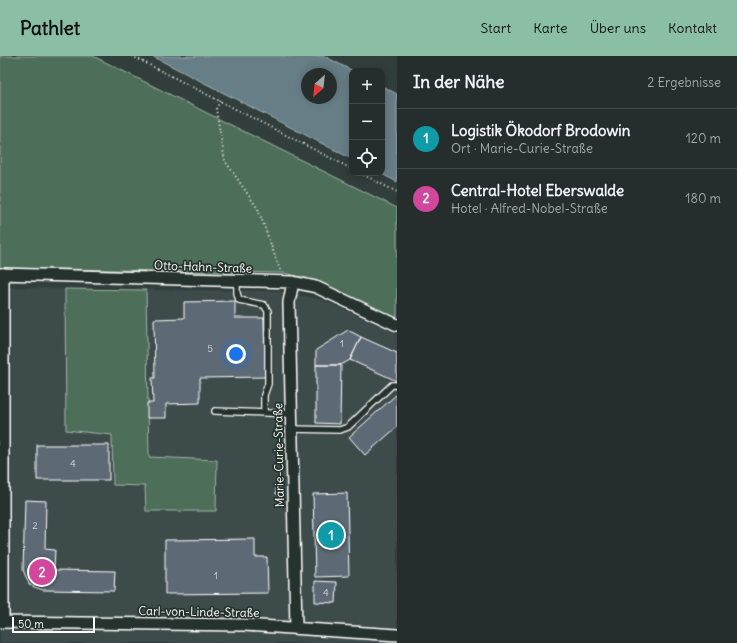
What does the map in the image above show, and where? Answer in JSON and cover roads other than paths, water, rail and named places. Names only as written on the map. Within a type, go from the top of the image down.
[{"type":"street","name":"Otto-Hahn-Straße","points":[[2,274],[289,282],[316,287],[397,325]]},
{"type":"street","points":[[2,274],[2,622]]},
{"type":"street","name":"Marie-Curie-Straße","points":[[289,282],[296,628]]},
{"type":"street","name":"Carl-von-Linde-Straße","points":[[2,622],[244,625],[397,635]]},
{"type":"lane","points":[[237,281],[237,293],[239,300],[264,305],[268,311],[268,384],[264,395],[264,413]]},
{"type":"lane","points":[[291,430],[340,430],[348,427],[392,386],[397,386]]},
{"type":"lane","points":[[215,411],[291,414]]},
{"type":"water","points":[[152,56],[324,56],[349,69],[349,157]]},
{"type":"water","points":[[385,88],[397,94],[397,182],[385,176]]},
{"type":"place","name":"Logistik Ökodorf Brodowin","points":[[331,535]]},
{"type":"place","name":"Central-Hotel Eberswalde","points":[[42,572]]}]
